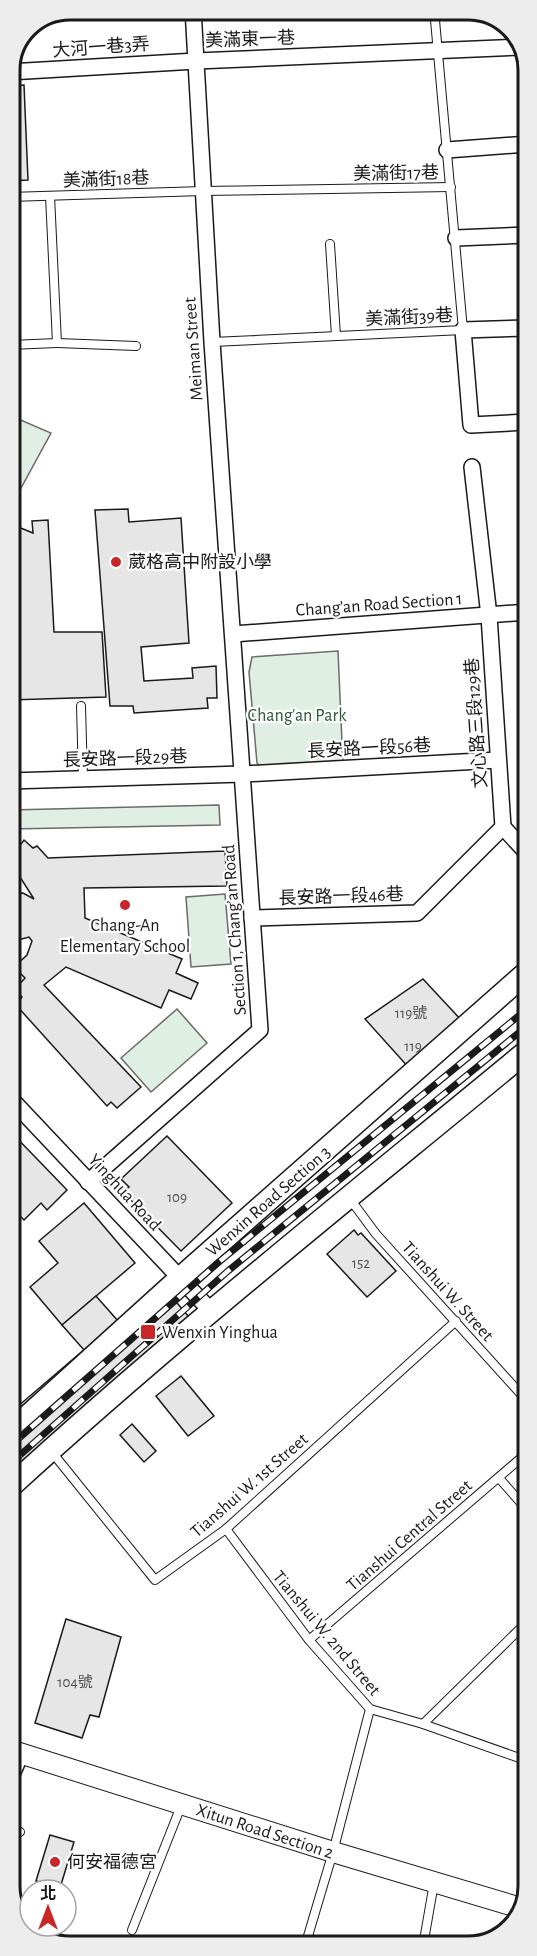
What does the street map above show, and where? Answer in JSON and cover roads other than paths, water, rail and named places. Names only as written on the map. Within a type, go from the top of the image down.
[{"type":"main road","name":"Wenxin Road Section 3","points":[[20,1423],[179,1279],[518,980]]},
{"type":"main road","points":[[20,1478],[212,1312],[518,1058]]},
{"type":"street","name":"Meiman Street","points":[[194,20],[212,342],[233,634]]},
{"type":"street","name":"美滿東一巷","points":[[196,61],[513,47]]},
{"type":"street","name":"大河一巷3弄","points":[[20,71],[196,61]]},
{"type":"street","points":[[447,150],[518,145]]},
{"type":"street","points":[[456,238],[518,235]]},
{"type":"street","points":[[518,328],[463,330],[471,425],[518,422]]},
{"type":"street","name":"文心路三段129巷","points":[[472,467],[489,616],[503,827]]},
{"type":"street","name":"Chang’an Road Section 1","points":[[233,634],[518,613]]},
{"type":"street","name":"Section 1, Chang’an Road","points":[[88,1182],[260,1030],[233,634]]},
{"type":"street","name":"長安路一段56巷","points":[[243,774],[498,760]]},
{"type":"street","name":"長安路一段29巷","points":[[20,781],[243,774]]},
{"type":"street","points":[[503,827],[518,843]]},
{"type":"street","name":"長安路一段46巷","points":[[252,918],[417,913],[503,827]]},
{"type":"street","name":"Yinghua Road","points":[[20,1109],[212,1312]]},
{"type":"street","name":"Xitun Road Section 2","points":[[20,1753],[333,1852],[514,1906]]},
{"type":"lane","name":"美滿街17巷","points":[[203,191],[451,187],[435,20]]},
{"type":"lane","name":"美滿街39巷","points":[[212,342],[463,330],[451,187]]},
{"type":"lane","name":"美滿街18巷","points":[[20,196],[203,191]]},
{"type":"lane","points":[[50,195],[57,343]]},
{"type":"lane","points":[[330,244],[336,336]]},
{"type":"lane","points":[[20,345],[57,343],[136,346]]},
{"type":"lane","points":[[81,706],[83,779]]},
{"type":"lane","name":"Tianshui W. Street","points":[[349,1198],[376,1234],[518,1390]]},
{"type":"lane","name":"Tianshui W. 1st Street","points":[[50,1450],[155,1580],[226,1529],[456,1321]]},
{"type":"lane","name":"Tianshui Central Street","points":[[309,1640],[518,1461]]},
{"type":"lane","points":[[499,1478],[518,1500]]},
{"type":"lane","name":"Tianshui W. 2nd Street","points":[[226,1529],[309,1640],[370,1709],[423,1724],[518,1757]]},
{"type":"lane","points":[[423,1724],[518,1631]]},
{"type":"lane","points":[[308,1936],[333,1852],[370,1709]]},
{"type":"lane","points":[[132,1930],[182,1804]]},
{"type":"lane","points":[[425,1936],[434,1883]]},
{"type":"railway","points":[[20,1437],[220,1261],[518,1016]]},
{"type":"railway","points":[[20,1455],[228,1271],[518,1033]]},
{"type":"place","name":"葳格高中附設小學","points":[[116,562]]},
{"type":"place","name":"Chang-An Elementary School","points":[[125,905]]},
{"type":"place","name":"Wenxin Yinghua","points":[[148,1332]]},
{"type":"place","name":"何安福德宮","points":[[55,1862]]},
{"type":"park label","name":"Chang'an Park","points":[[297,715]]}]
